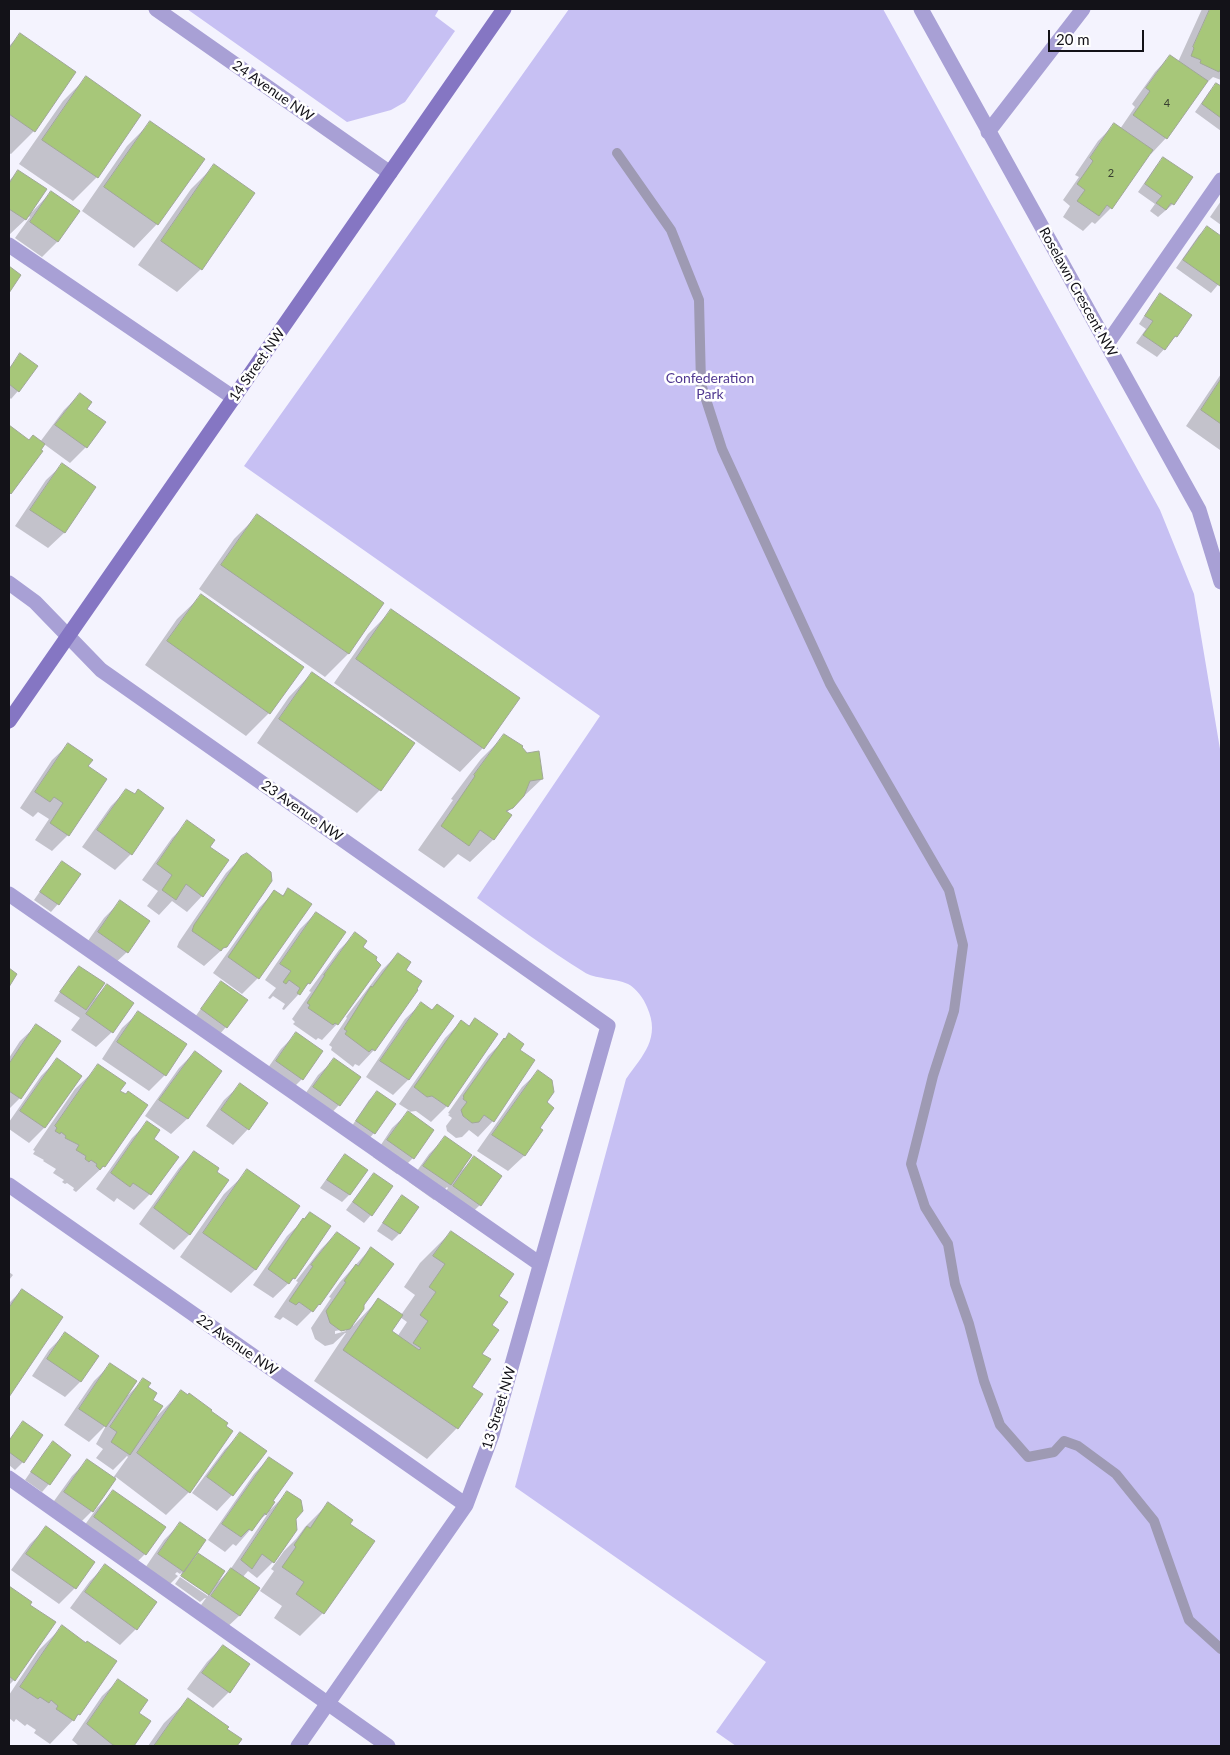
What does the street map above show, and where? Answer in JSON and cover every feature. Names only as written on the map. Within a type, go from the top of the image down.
[{"type":"main road","name":"14 Street NW","points":[[9,721],[504,9]]},
{"type":"street","name":"24 Avenue NW","points":[[156,9],[390,173]]},
{"type":"street","name":"Roselawn Crescent NW","points":[[921,9],[1199,510],[1221,582]]},
{"type":"street","points":[[988,132],[1083,9]]},
{"type":"street","points":[[1107,344],[1221,180]]},
{"type":"street","points":[[9,245],[234,398]]},
{"type":"street","name":"23 Avenue NW","points":[[9,583],[35,602],[101,670],[608,1026]]},
{"type":"street","points":[[9,894],[540,1264]]},
{"type":"street","name":"13 Street NW","points":[[298,1746],[466,1506],[492,1435],[608,1026]]},
{"type":"street","name":"22 Avenue NW","points":[[9,1185],[466,1506]]},
{"type":"street","points":[[9,1478],[388,1746]]},
{"type":"green space","points":[[187,9],[439,9],[435,16],[455,31],[405,102],[391,110],[347,122]]},
{"type":"green space","name":"Confederation Park","points":[[569,9],[883,9],[1160,510],[1194,594],[1221,755],[1221,1746],[736,1746],[716,1732],[766,1662],[515,1487],[626,1079],[644,1054],[651,1037],[652,1028],[646,1004],[631,986],[623,982],[593,976],[584,972],[477,898],[600,716],[244,466]]},
{"type":"building","points":[[1210,9],[1221,9],[1221,68],[1219,72],[1200,63],[1201,60],[1191,56],[1193,47]]},
{"type":"building","points":[[20,33],[76,72],[35,132],[9,114],[9,49]]},
{"type":"building","points":[[1170,55],[1208,81],[1167,139],[1133,115],[1150,91],[1146,88]]},
{"type":"building","points":[[86,76],[141,115],[98,178],[42,140]]},
{"type":"building","points":[[1216,83],[1221,86],[1221,118],[1202,104]]},
{"type":"building","points":[[150,121],[205,159],[158,225],[104,187]]},
{"type":"building","points":[[1114,123],[1153,150],[1112,209],[1107,205],[1099,216],[1077,201],[1085,190],[1077,184],[1093,161],[1090,158]]},
{"type":"building","points":[[1163,157],[1193,177],[1174,205],[1171,203],[1166,210],[1156,203],[1162,196],[1145,184]]},
{"type":"building","points":[[214,164],[255,193],[202,270],[161,241]]},
{"type":"building","points":[[18,170],[47,189],[26,220],[9,209],[9,184]]},
{"type":"building","points":[[51,191],[80,211],[58,242],[30,222]]},
{"type":"building","points":[[1207,226],[1221,236],[1220,286],[1183,260]]},
{"type":"building","points":[[9,266],[21,275],[9,293]]},
{"type":"building","points":[[1160,293],[1192,315],[1177,337],[1175,336],[1165,350],[1143,335],[1153,321],[1145,316]]},
{"type":"building","points":[[20,353],[38,366],[19,392],[9,384],[9,370]]},
{"type":"building","points":[[1221,379],[1221,424],[1201,410]]},
{"type":"building","points":[[80,393],[92,402],[87,409],[106,422],[87,448],[55,425]]},
{"type":"building","points":[[9,425],[29,440],[33,435],[45,444],[41,450],[43,451],[11,494],[9,492]]},
{"type":"building","points":[[62,463],[96,487],[65,533],[30,510]]},
{"type":"building","points":[[257,514],[384,603],[349,654],[221,565]]},
{"type":"building","points":[[201,594],[304,667],[270,714],[167,641]]},
{"type":"building","points":[[391,609],[520,698],[484,749],[356,659]]},
{"type":"building","points":[[312,672],[415,743],[381,791],[279,719]]},
{"type":"building","points":[[504,734],[523,746],[527,753],[539,751],[543,779],[530,781],[524,796],[513,808],[506,811],[512,815],[494,840],[480,830],[469,846],[441,826],[474,775]]},
{"type":"building","points":[[68,743],[93,760],[88,766],[107,779],[69,836],[50,823],[63,803],[54,797],[50,802],[35,792]]},
{"type":"building","points":[[126,789],[135,794],[138,789],[164,808],[132,855],[97,830]]},
{"type":"building","points":[[187,820],[215,840],[210,847],[229,860],[203,897],[186,884],[176,900],[162,890],[172,875],[157,864]]},
{"type":"building","points":[[247,853],[271,872],[272,881],[227,947],[221,951],[192,931],[194,925],[241,856]]},
{"type":"building","points":[[62,861],[81,874],[59,905],[40,892]]},
{"type":"building","points":[[288,888],[312,904],[259,979],[228,957],[274,890],[283,896]]},
{"type":"building","points":[[120,900],[150,921],[128,953],[98,932]]},
{"type":"building","points":[[316,912],[346,932],[310,984],[308,983],[300,995],[297,993],[300,988],[289,980],[286,984],[283,982],[291,971],[280,964]]},
{"type":"building","points":[[355,932],[367,941],[363,947],[377,957],[376,960],[381,965],[338,1025],[335,1023],[333,1025],[308,1008],[310,1005],[307,1003],[324,975]]},
{"type":"building","points":[[398,953],[411,962],[406,970],[422,981],[418,990],[375,1051],[372,1049],[369,1052],[345,1034],[347,1031],[344,1029],[371,986]]},
{"type":"building","points":[[79,966],[105,983],[86,1010],[60,992]]},
{"type":"building","points":[[9,968],[17,974],[9,987]]},
{"type":"building","points":[[221,981],[248,1000],[227,1028],[201,1009]]},
{"type":"building","points":[[107,984],[134,1003],[113,1033],[86,1014]]},
{"type":"building","points":[[421,1002],[432,1010],[437,1004],[454,1016],[409,1080],[380,1061]]},
{"type":"building","points":[[138,1011],[187,1044],[166,1076],[117,1042]]},
{"type":"building","points":[[475,1018],[498,1034],[448,1107],[432,1096],[427,1097],[414,1087],[461,1020],[469,1026]]},
{"type":"building","points":[[36,1024],[61,1041],[21,1099],[9,1091],[9,1064]]},
{"type":"building","points":[[296,1032],[323,1051],[303,1080],[276,1061]]},
{"type":"building","points":[[509,1033],[524,1044],[520,1050],[535,1060],[494,1122],[484,1115],[479,1122],[472,1123],[463,1116],[461,1110],[467,1102],[463,1099],[463,1096]]},
{"type":"building","points":[[195,1051],[222,1071],[188,1119],[159,1100]]},
{"type":"building","points":[[57,1058],[82,1076],[45,1128],[20,1111]]},
{"type":"building","points":[[334,1058],[361,1077],[340,1106],[313,1087]]},
{"type":"building","points":[[98,1064],[126,1083],[120,1091],[126,1094],[128,1091],[148,1105],[105,1167],[103,1166],[100,1170],[96,1166],[97,1164],[91,1160],[89,1162],[85,1159],[86,1156],[76,1150],[79,1145],[65,1138],[66,1136],[61,1132],[60,1134],[55,1131],[57,1128],[55,1126]]},
{"type":"building","points":[[538,1070],[552,1080],[554,1092],[547,1102],[554,1108],[540,1128],[543,1130],[525,1156],[492,1135]]},
{"type":"building","points":[[240,1083],[268,1103],[249,1130],[221,1110]]},
{"type":"building","points":[[377,1091],[396,1104],[375,1134],[356,1121]]},
{"type":"building","points":[[408,1111],[434,1130],[414,1159],[387,1140]]},
{"type":"building","points":[[147,1121],[160,1130],[154,1139],[179,1157],[151,1195],[133,1183],[130,1187],[111,1173]]},
{"type":"building","points":[[445,1136],[472,1155],[451,1185],[423,1166]]},
{"type":"building","points":[[194,1151],[219,1168],[217,1172],[229,1180],[190,1235],[154,1208]]},
{"type":"building","points":[[345,1154],[368,1170],[350,1195],[327,1180]]},
{"type":"building","points":[[474,1156],[502,1176],[481,1206],[453,1186]]},
{"type":"building","points":[[247,1169],[300,1206],[256,1270],[203,1233]]},
{"type":"building","points":[[374,1173],[393,1186],[372,1216],[353,1202]]},
{"type":"building","points":[[402,1195],[419,1207],[400,1234],[383,1223]]},
{"type":"building","points":[[310,1212],[331,1226],[295,1279],[293,1278],[289,1284],[268,1269],[303,1218]]},
{"type":"building","points":[[451,1231],[514,1274],[499,1296],[508,1302],[492,1325],[499,1330],[482,1354],[491,1359],[472,1387],[483,1394],[458,1429],[343,1350],[378,1298],[403,1315],[392,1331],[419,1350],[421,1348],[413,1343],[428,1321],[420,1315],[436,1292],[429,1287],[445,1264],[433,1256]]},
{"type":"building","points":[[337,1232],[360,1248],[313,1312],[299,1302],[296,1305],[289,1301],[313,1266],[311,1265]]},
{"type":"building","points":[[371,1247],[394,1264],[364,1305],[364,1309],[350,1329],[341,1331],[330,1323],[326,1311],[346,1282],[344,1281],[356,1264],[358,1266]]},
{"type":"building","points":[[22,1289],[63,1317],[9,1397],[9,1308]]},
{"type":"building","points":[[65,1332],[99,1356],[81,1382],[47,1359]]},
{"type":"building","points":[[110,1363],[137,1381],[106,1427],[79,1409]]},
{"type":"building","points":[[143,1378],[151,1383],[148,1387],[157,1393],[153,1400],[163,1406],[130,1455],[111,1442],[117,1432],[110,1427]]},
{"type":"building","points":[[181,1390],[188,1395],[189,1393],[212,1410],[228,1423],[226,1426],[233,1431],[190,1493],[137,1453]]},
{"type":"building","points":[[23,1421],[43,1435],[24,1463],[9,1452],[9,1441]]},
{"type":"building","points":[[240,1432],[267,1451],[233,1496],[207,1477]]},
{"type":"building","points":[[53,1441],[71,1455],[50,1485],[31,1472]]},
{"type":"building","points":[[269,1457],[293,1473],[273,1501],[275,1502],[266,1515],[265,1513],[252,1531],[249,1529],[241,1537],[222,1524]]},
{"type":"building","points":[[87,1459],[116,1479],[93,1512],[64,1492]]},
{"type":"building","points":[[113,1490],[166,1527],[146,1555],[94,1517]]},
{"type":"building","points":[[287,1491],[301,1500],[303,1511],[296,1519],[297,1530],[274,1563],[262,1554],[252,1569],[241,1560]]},
{"type":"building","points":[[328,1502],[353,1520],[350,1524],[375,1541],[324,1614],[296,1594],[304,1582],[282,1567],[296,1547],[294,1545],[307,1526],[310,1528]]},
{"type":"building","points":[[180,1522],[206,1540],[184,1572],[158,1554]]},
{"type":"building","points":[[46,1526],[95,1562],[76,1589],[26,1554]]},
{"type":"building","points":[[198,1553],[225,1571],[209,1595],[181,1576]]},
{"type":"building","points":[[105,1564],[157,1602],[137,1630],[85,1592]]},
{"type":"building","points":[[231,1568],[260,1588],[240,1616],[211,1596]]},
{"type":"building","points":[[9,1586],[32,1602],[30,1605],[56,1622],[15,1681],[9,1676]]},
{"type":"building","points":[[62,1625],[86,1643],[87,1641],[117,1661],[74,1721],[56,1709],[58,1706],[51,1700],[49,1703],[40,1697],[38,1699],[20,1687]]},
{"type":"building","points":[[223,1645],[250,1664],[230,1693],[202,1673]]},
{"type":"building","points":[[118,1679],[148,1700],[139,1713],[151,1721],[134,1746],[113,1745],[87,1724]]},
{"type":"building","points":[[188,1698],[229,1727],[227,1729],[242,1739],[237,1746],[154,1746]]},
{"type":"waterway","points":[[617,153],[671,230],[699,300],[701,384],[722,449],[830,684],[949,890],[963,945],[954,1011],[933,1076],[911,1164],[925,1207],[948,1244],[955,1284],[969,1324],[984,1381],[1000,1425],[1028,1457],[1054,1452],[1064,1441],[1078,1446],[1116,1474],[1154,1521],[1189,1620],[1221,1649]]}]
